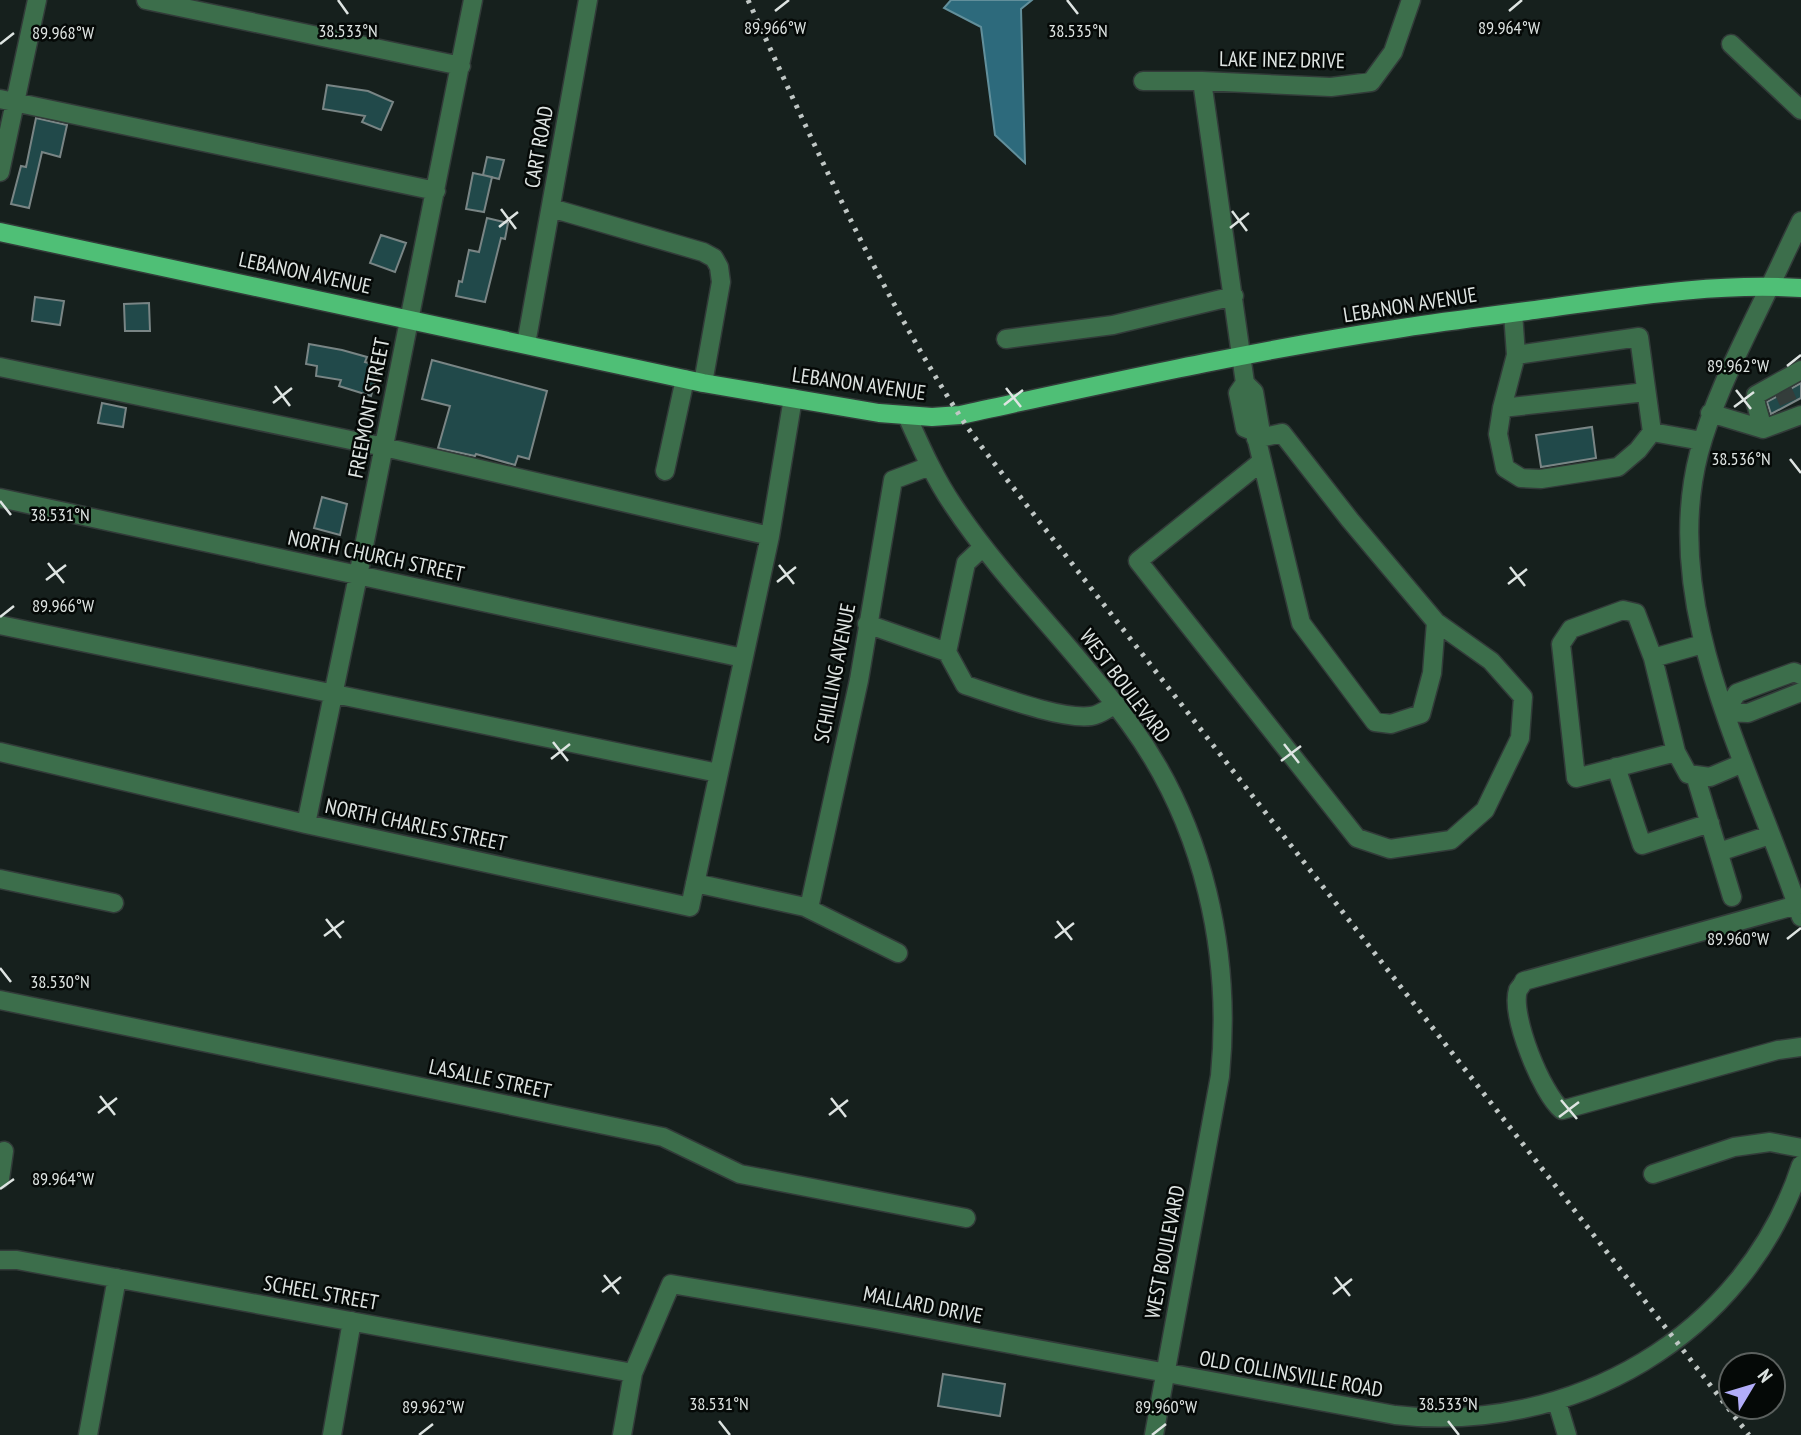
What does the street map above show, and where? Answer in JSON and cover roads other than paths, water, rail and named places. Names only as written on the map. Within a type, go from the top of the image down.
[{"type":"main road","name":"LEBANON AVENUE","points":[[0,232],[703,383],[907,416],[960,415],[1242,357],[1395,329],[1635,296],[1720,288],[1801,288]]},
{"type":"street","points":[[0,172],[7,101],[37,0]]},
{"type":"street","points":[[146,0],[461,66]]},
{"type":"street","name":"FREEMONT STREET","points":[[306,824],[473,0]]},
{"type":"street","name":"CART ROAD","points":[[526,344],[588,0]]},
{"type":"street","name":"LAKE INEZ DRIVE","points":[[1143,81],[1331,87],[1371,82],[1393,52],[1411,0]]},
{"type":"street","points":[[1731,44],[1801,110]]},
{"type":"street","points":[[1202,81],[1242,357],[1245,383],[1238,393],[1245,428],[1255,436],[1301,624],[1375,722],[1391,724],[1421,714],[1432,673],[1436,622]]},
{"type":"street","points":[[7,101],[436,191]]},
{"type":"street","points":[[551,208],[679,243],[714,258],[719,267],[721,282],[703,383]]},
{"type":"street","points":[[1801,221],[1710,413],[1690,505],[1690,563],[1703,644],[1743,763],[1799,911],[1524,981],[1518,990],[1518,1010],[1536,1072],[1546,1093],[1562,1110],[1778,1050],[1801,1047]]},
{"type":"street","points":[[1006,339],[1113,325],[1234,296]]},
{"type":"street","points":[[1513,313],[1516,355],[1498,434],[1505,468],[1521,478],[1541,479],[1618,467],[1638,450],[1652,432],[1639,337],[1516,355]]},
{"type":"street","points":[[0,367],[384,447],[770,536]]},
{"type":"street","points":[[1763,429],[1756,395],[1801,370]]},
{"type":"street","points":[[665,471],[685,379]]},
{"type":"street","points":[[1502,408],[1646,391]]},
{"type":"street","points":[[793,398],[770,536],[695,883],[806,907],[898,953]]},
{"type":"street","points":[[1710,413],[1763,429],[1796,412]]},
{"type":"street","name":"WEST BOULEVARD","points":[[907,416],[930,466],[955,508],[983,547],[1116,704],[1158,767],[1188,832],[1210,904],[1221,971],[1223,1036],[1219,1084],[1154,1435]]},
{"type":"street","points":[[1652,432],[1703,441]]},
{"type":"street","points":[[1255,436],[1282,433],[1436,622],[1491,661],[1523,697],[1520,738],[1485,810],[1451,840],[1390,849],[1357,838],[1138,561],[1261,462]]},
{"type":"street","name":"SCHILLING AVENUE","points":[[806,907],[809,908],[859,680],[893,480],[930,466]]},
{"type":"street","name":"NORTH CHURCH STREET","points":[[0,498],[743,658]]},
{"type":"street","points":[[983,547],[966,563],[947,652],[965,685],[1027,705],[1079,717],[1095,716],[1116,704]]},
{"type":"street","points":[[1676,752],[1576,778],[1561,644],[1571,629],[1623,610],[1636,613],[1653,658],[1676,752],[1688,774],[1710,777],[1743,763]]},
{"type":"street","points":[[867,624],[947,652]]},
{"type":"street","points":[[0,625],[718,773]]},
{"type":"street","points":[[1653,658],[1703,644]]},
{"type":"street","points":[[1725,712],[1737,693],[1794,672],[1801,676]]},
{"type":"street","points":[[1725,712],[1748,713],[1801,692]]},
{"type":"street","name":"NORTH CHARLES STREET","points":[[0,752],[306,824],[690,907],[695,883]]},
{"type":"street","points":[[1616,767],[1642,845],[1710,823]]},
{"type":"street","points":[[1695,775],[1732,897]]},
{"type":"street","points":[[1719,852],[1770,835]]},
{"type":"street","points":[[0,879],[114,903]]},
{"type":"street","name":"LASALLE STREET","points":[[0,1000],[663,1138],[740,1174],[966,1218]]},
{"type":"street","points":[[1653,1174],[1734,1147],[1770,1142],[1801,1148]]},
{"type":"street","points":[[0,1180],[4,1151]]},
{"type":"street","name":"OLD COLLINSVILLE ROAD","points":[[1165,1374],[1418,1418],[1489,1416],[1557,1402],[1612,1380],[1656,1354],[1726,1296],[1763,1247],[1792,1193],[1801,1165]]},
{"type":"street","name":"SCHEEL STREET","points":[[0,1260],[17,1260],[633,1373]]},
{"type":"street","points":[[88,1435],[117,1278]]},
{"type":"street","name":"MALLARD DRIVE","points":[[633,1373],[671,1284],[875,1319],[1165,1374]]},
{"type":"street","points":[[332,1435],[352,1321]]},
{"type":"street","points":[[622,1435],[633,1373]]},
{"type":"street","points":[[1557,1402],[1567,1435]]},
{"type":"water","points":[[951,0],[1032,0],[1021,9],[1025,163],[995,135],[981,27],[944,8]]},
{"type":"tunnel","points":[[1781,386],[1789,404]]},
{"type":"railway","points":[[748,0],[872,262],[928,364],[966,425],[1749,1435]]}]
